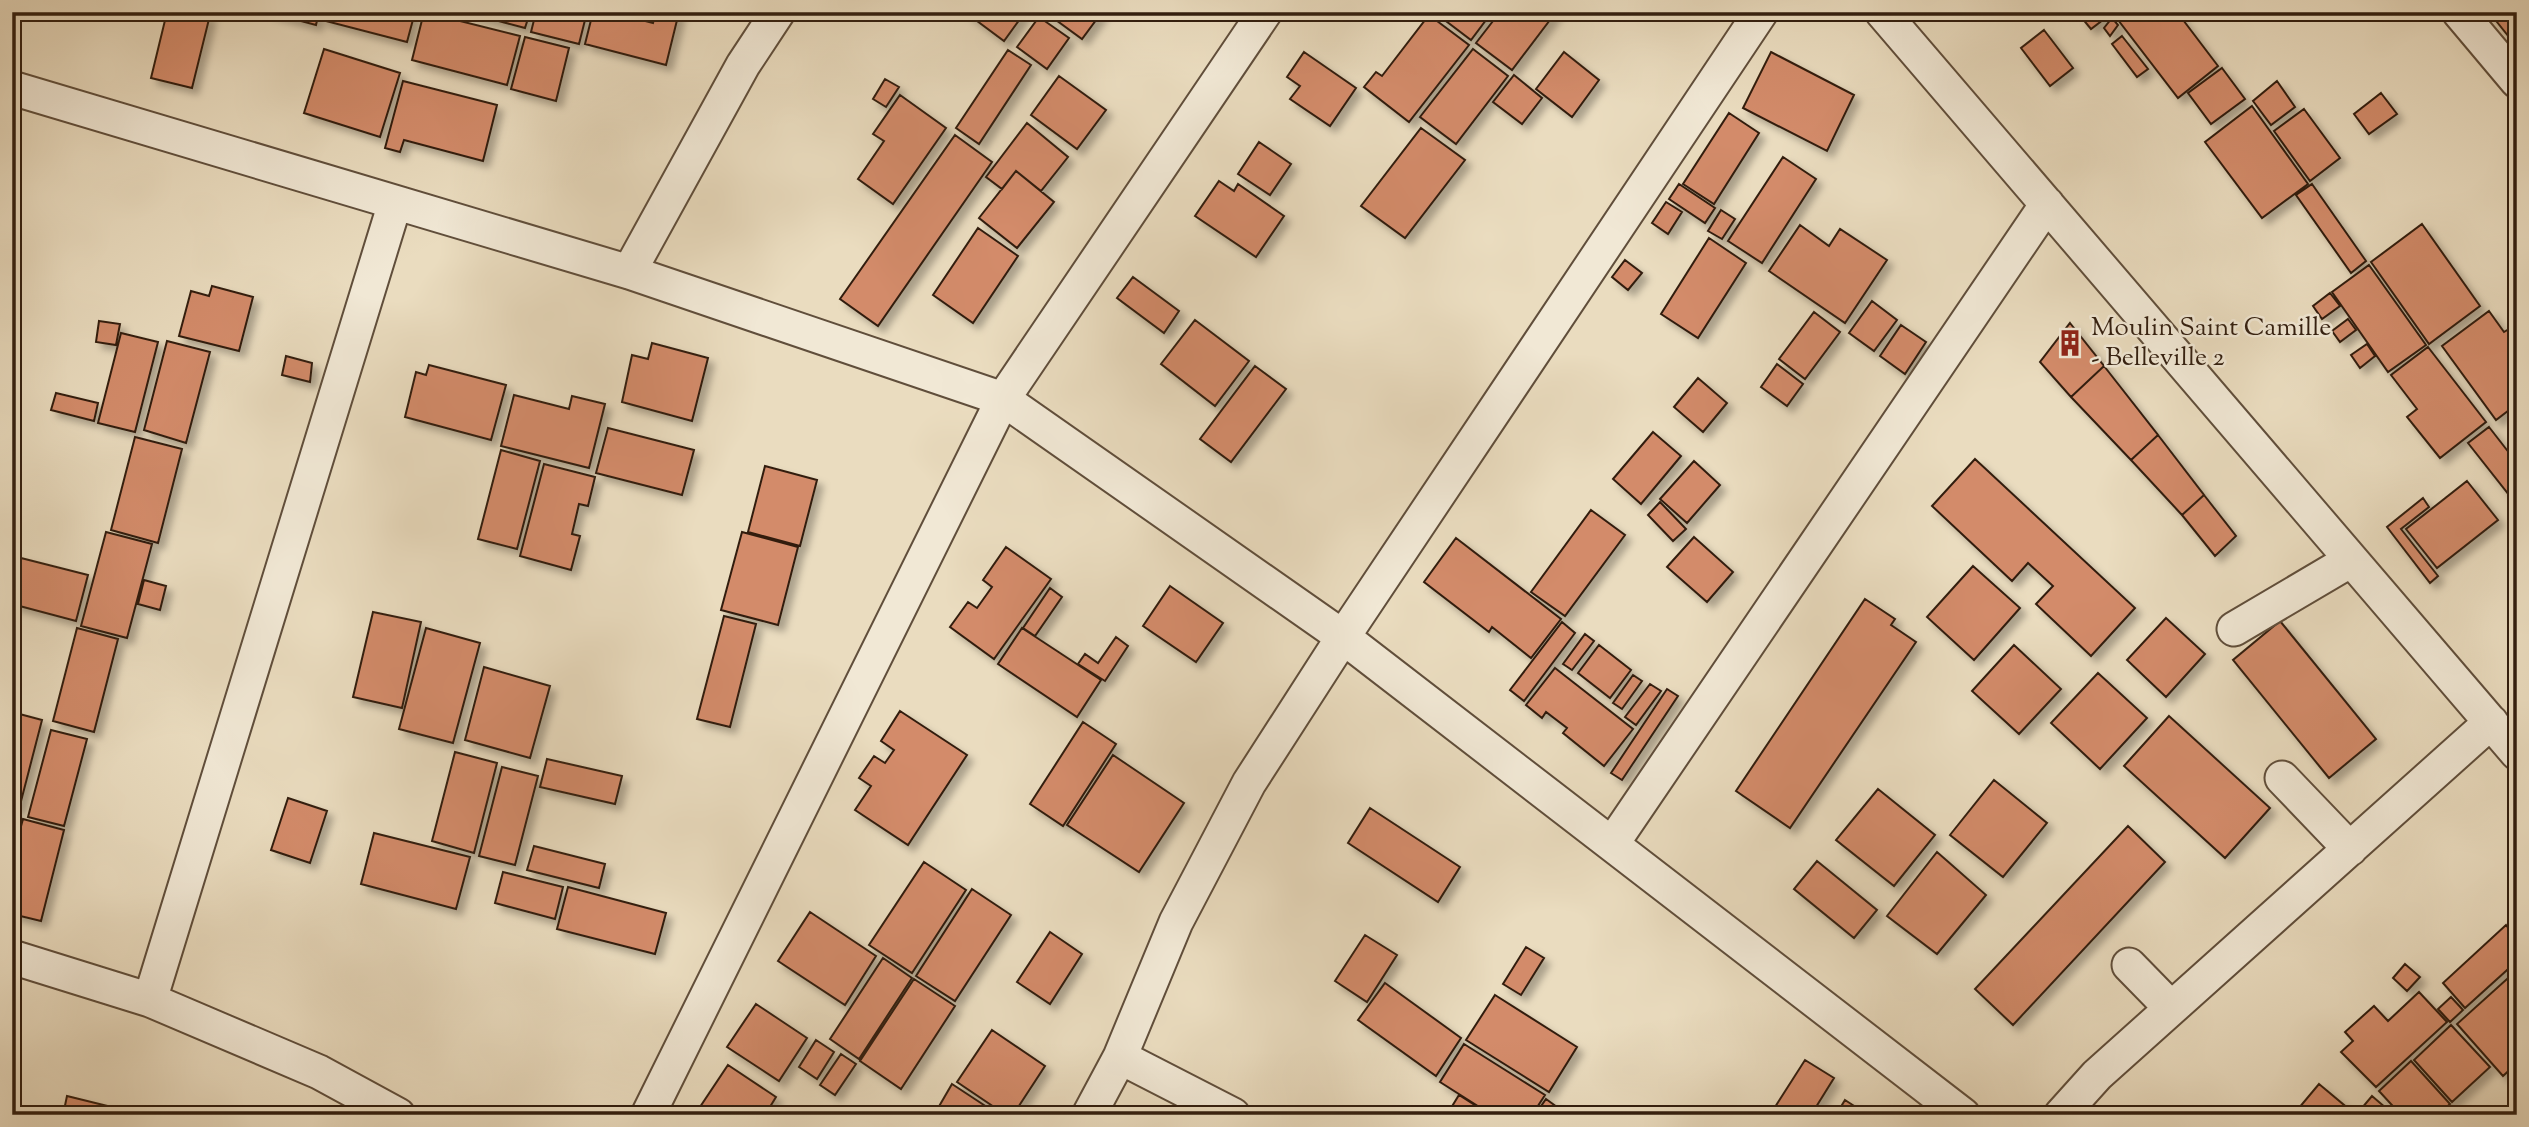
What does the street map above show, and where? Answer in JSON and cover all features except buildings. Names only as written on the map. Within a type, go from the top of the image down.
[{"type":"street","points":[[629,272],[743,65],[778,12]]},
{"type":"street","points":[[648,1115],[1003,399],[1265,12]]},
{"type":"street","points":[[1089,1115],[1119,1057],[1176,922],[1249,783],[1343,637],[1761,12]]},
{"type":"street","points":[[1882,12],[2517,753]]},
{"type":"street","points":[[2459,12],[2517,81]]},
{"type":"street","points":[[12,88],[629,272],[1003,399],[1343,637],[1963,1115]]},
{"type":"street","points":[[150,1000],[395,203]]},
{"type":"street","points":[[1612,844],[2047,204]]},
{"type":"street","points":[[2234,629],[2351,560]]},
{"type":"street","points":[[2061,1115],[2097,1075],[2491,722]]},
{"type":"street","points":[[2282,778],[2350,849]]},
{"type":"street","points":[[12,957],[150,1000],[319,1072],[398,1115]]},
{"type":"street","points":[[2129,965],[2171,1008]]},
{"type":"street","points":[[1119,1057],[1233,1115]]},
{"type":"place","name":"Moulin Saint Camille - Belleville 2","points":[[2070,343]]}]
